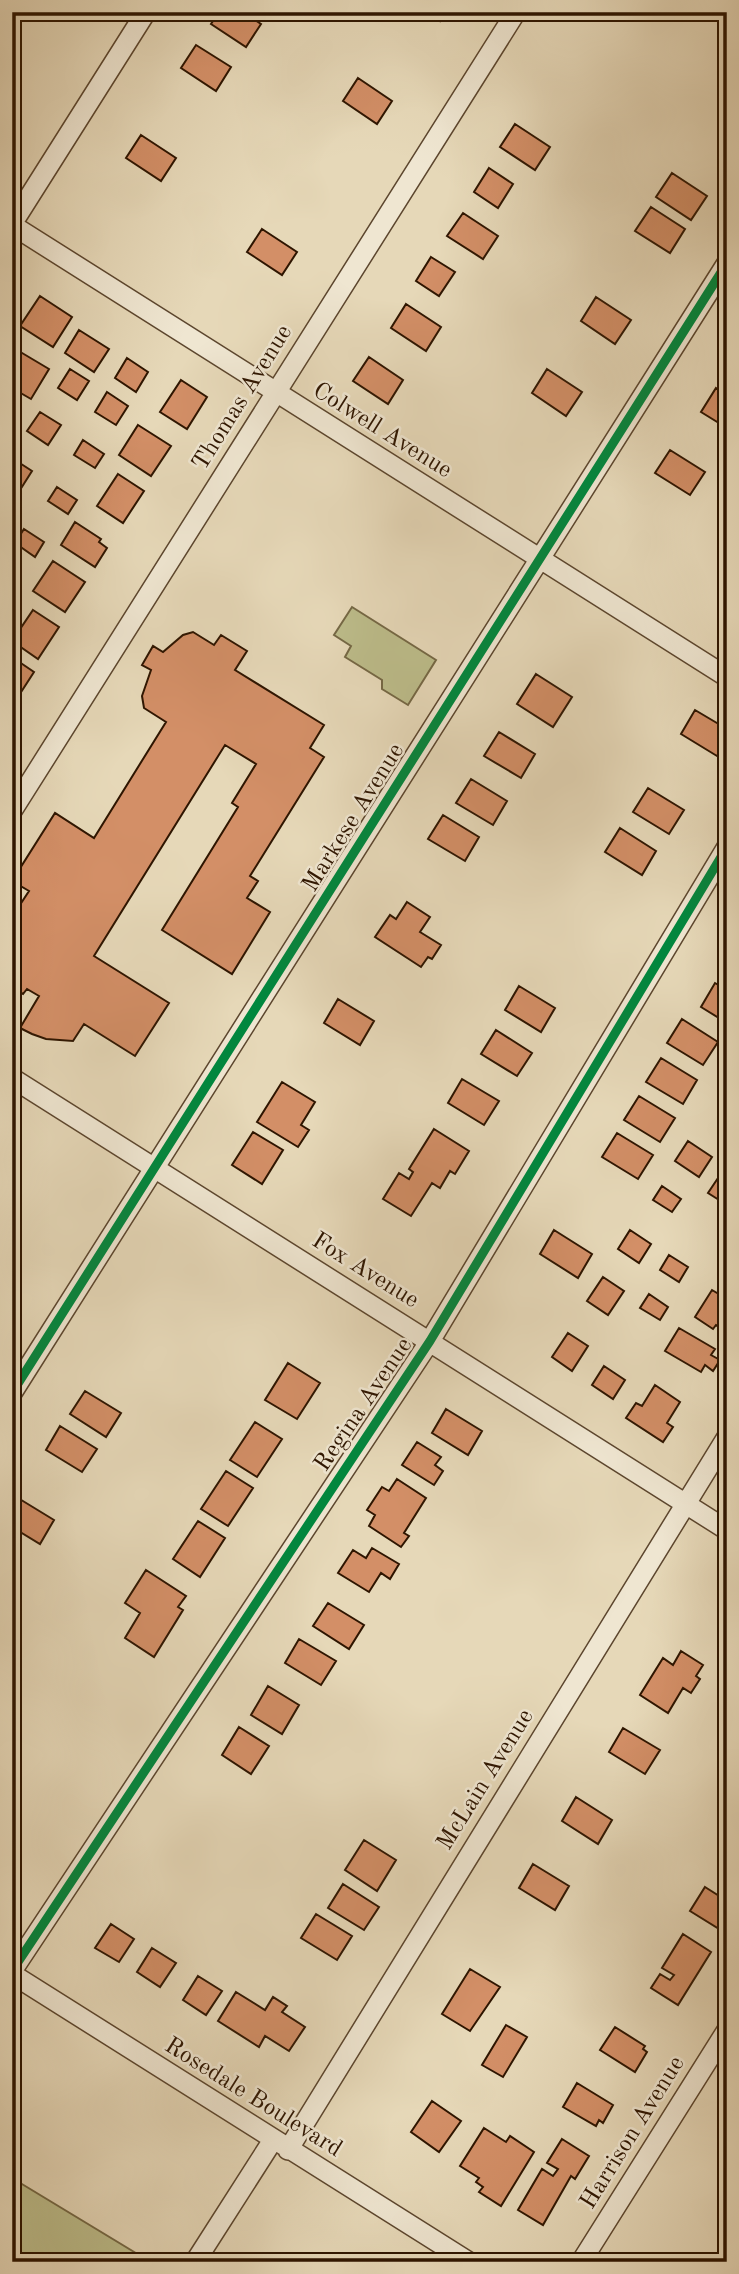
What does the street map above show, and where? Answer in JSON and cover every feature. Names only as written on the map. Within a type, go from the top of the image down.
[{"type":"street","points":[[12,224],[146,12]]},
{"type":"street","name":"Thomas Avenue","points":[[12,811],[516,12]]},
{"type":"street","name":"Colwell Avenue","points":[[12,224],[727,677]]},
{"type":"street","name":"Markese Avenue","points":[[12,1393],[727,263]]},
{"type":"street","name":"Regina Avenue","points":[[12,1973],[429,1341],[727,847]]},
{"type":"street","name":"Fox Avenue","points":[[12,1078],[727,1530]]},
{"type":"street","name":"McLain Avenue","points":[[195,2262],[280,2145],[727,1437]]},
{"type":"street","name":"Rosedale Boulevard","points":[[12,1973],[280,2145],[469,2262]]},
{"type":"street","name":"Harrison Avenue","points":[[581,2262],[727,2030]]},
{"type":"green space","points":[[352,607],[436,660],[408,705],[382,689],[382,680],[345,657],[351,646],[334,635]]},
{"type":"green space","points":[[12,2178],[149,2261],[149,2262],[12,2262]]},
{"type":"building","points":[[219,12],[243,12],[261,24],[246,47],[211,24]]},
{"type":"building","points":[[427,12],[446,12],[440,21]]},
{"type":"building","points":[[196,45],[231,67],[216,91],[181,68]]},
{"type":"building","points":[[358,78],[392,101],[377,124],[343,101]]},
{"type":"building","points":[[515,124],[550,147],[535,170],[500,147]]},
{"type":"building","points":[[141,135],[176,158],[161,181],[126,158]]},
{"type":"building","points":[[489,168],[513,184],[498,208],[474,192]]},
{"type":"building","points":[[672,173],[707,196],[691,220],[656,197]]},
{"type":"building","points":[[651,207],[685,229],[670,253],[635,231]]},
{"type":"building","points":[[463,213],[498,236],[483,259],[447,236]]},
{"type":"building","points":[[262,229],[297,252],[282,275],[247,252]]},
{"type":"building","points":[[431,257],[455,272],[439,296],[416,281]]},
{"type":"building","points":[[40,296],[72,317],[53,347],[20,326]]},
{"type":"building","points":[[596,297],[631,320],[615,344],[581,321]]},
{"type":"building","points":[[406,304],[441,327],[426,351],[391,328]]},
{"type":"building","points":[[79,330],[109,349],[94,372],[65,353]]},
{"type":"building","points":[[12,347],[49,369],[31,399],[12,388]]},
{"type":"building","points":[[369,357],[403,380],[388,404],[353,381]]},
{"type":"building","points":[[127,358],[148,372],[136,392],[115,378]]},
{"type":"building","points":[[70,369],[89,381],[77,400],[58,388]]},
{"type":"building","points":[[547,369],[582,392],[566,416],[532,393]]},
{"type":"building","points":[[181,380],[207,397],[187,429],[160,412]]},
{"type":"building","points":[[716,388],[727,395],[727,428],[701,412]]},
{"type":"building","points":[[107,392],[128,406],[116,425],[95,412]]},
{"type":"building","points":[[40,412],[61,425],[48,445],[27,431]]},
{"type":"building","points":[[138,425],[171,446],[151,476],[119,455]]},
{"type":"building","points":[[83,440],[104,454],[95,468],[74,455]]},
{"type":"building","points":[[670,450],[705,472],[690,495],[655,473]]},
{"type":"building","points":[[12,458],[32,471],[20,490],[12,486]]},
{"type":"building","points":[[118,474],[144,491],[123,523],[97,506]]},
{"type":"building","points":[[57,487],[77,500],[68,514],[48,501]]},
{"type":"building","points":[[75,522],[101,539],[99,542],[107,548],[95,567],[61,545]]},
{"type":"building","points":[[24,529],[44,542],[35,557],[15,543]]},
{"type":"building","points":[[53,561],[85,582],[65,612],[33,591]]},
{"type":"building","points":[[33,610],[59,627],[38,659],[12,641]]},
{"type":"building","points":[[193,632],[214,645],[221,635],[247,651],[235,670],[324,725],[310,748],[324,757],[250,876],[258,881],[247,898],[270,912],[232,974],[162,930],[238,807],[232,803],[256,764],[225,745],[94,956],[169,1003],[135,1056],[84,1024],[73,1041],[46,1039],[32,1034],[20,1028],[39,996],[27,989],[23,994],[12,988],[12,917],[29,891],[12,881],[55,813],[94,838],[166,722],[144,708],[142,696],[151,670],[142,665],[153,646],[163,652],[183,635]]},
{"type":"building","points":[[12,657],[34,672],[14,703],[12,702]]},
{"type":"building","points":[[536,674],[572,697],[553,727],[517,704]]},
{"type":"building","points":[[695,710],[727,729],[727,740],[717,756],[681,734]]},
{"type":"building","points":[[499,732],[535,754],[521,778],[484,756]]},
{"type":"building","points":[[471,779],[507,801],[493,825],[456,803]]},
{"type":"building","points":[[648,788],[684,810],[669,834],[633,812]]},
{"type":"building","points":[[443,815],[479,837],[465,861],[428,839]]},
{"type":"building","points":[[620,828],[656,851],[642,875],[605,852]]},
{"type":"building","points":[[407,902],[430,917],[420,932],[441,945],[432,959],[428,957],[421,967],[375,937],[390,915],[396,919]]},
{"type":"building","points":[[715,983],[727,990],[727,1023],[701,1007]]},
{"type":"building","points":[[519,986],[555,1008],[541,1032],[505,1010]]},
{"type":"building","points":[[338,999],[374,1021],[360,1045],[324,1023]]},
{"type":"building","points":[[682,1019],[718,1042],[703,1065],[667,1043]]},
{"type":"building","points":[[496,1030],[532,1053],[517,1076],[481,1054]]},
{"type":"building","points":[[661,1058],[697,1080],[683,1104],[646,1082]]},
{"type":"building","points":[[727,1073],[727,1091],[719,1086]]},
{"type":"building","points":[[462,1079],[499,1101],[484,1125],[448,1103]]},
{"type":"building","points":[[282,1082],[315,1102],[301,1125],[309,1130],[298,1147],[257,1122]]},
{"type":"building","points":[[639,1096],[675,1118],[660,1142],[624,1120]]},
{"type":"building","points":[[434,1129],[469,1151],[455,1174],[450,1171],[440,1188],[432,1183],[411,1216],[383,1199],[399,1173],[409,1179],[413,1172],[409,1169]]},
{"type":"building","points":[[253,1132],[283,1150],[262,1184],[232,1165]]},
{"type":"building","points":[[617,1133],[653,1155],[638,1179],[602,1157]]},
{"type":"building","points":[[688,1141],[712,1157],[699,1177],[675,1161]]},
{"type":"building","points":[[718,1178],[727,1183],[727,1205],[708,1193]]},
{"type":"building","points":[[662,1186],[681,1199],[672,1212],[653,1200]]},
{"type":"building","points":[[554,1230],[592,1254],[578,1278],[540,1254]]},
{"type":"building","points":[[630,1230],[651,1244],[639,1263],[618,1249]]},
{"type":"building","points":[[669,1255],[688,1267],[679,1282],[660,1270]]},
{"type":"building","points":[[603,1277],[624,1291],[608,1315],[587,1301]]},
{"type":"building","points":[[712,1290],[727,1299],[727,1331],[716,1325],[713,1329],[695,1317]]},
{"type":"building","points":[[649,1294],[668,1307],[660,1320],[640,1308]]},
{"type":"building","points":[[679,1328],[715,1349],[711,1355],[720,1360],[713,1371],[705,1365],[701,1372],[665,1351]]},
{"type":"building","points":[[568,1333],[588,1346],[572,1371],[552,1357]]},
{"type":"building","points":[[288,1363],[320,1383],[297,1419],[265,1400]]},
{"type":"building","points":[[604,1366],[625,1380],[613,1399],[592,1385]]},
{"type":"building","points":[[655,1385],[680,1402],[667,1423],[673,1427],[663,1442],[626,1418],[636,1403],[642,1406]]},
{"type":"building","points":[[85,1391],[121,1413],[106,1437],[70,1414]]},
{"type":"building","points":[[446,1409],[482,1431],[468,1455],[432,1433]]},
{"type":"building","points":[[255,1422],[282,1439],[257,1477],[230,1460]]},
{"type":"building","points":[[60,1426],[97,1449],[82,1472],[46,1450]]},
{"type":"building","points":[[417,1442],[441,1457],[435,1465],[443,1471],[434,1485],[402,1465]]},
{"type":"building","points":[[226,1471],[253,1488],[228,1526],[201,1509]]},
{"type":"building","points":[[397,1479],[426,1498],[404,1533],[409,1536],[401,1547],[369,1526],[375,1515],[367,1510],[382,1487],[389,1491]]},
{"type":"building","points":[[18,1498],[54,1520],[40,1544],[12,1527],[12,1507]]},
{"type":"building","points":[[198,1521],[225,1538],[200,1577],[173,1559]]},
{"type":"building","points":[[372,1548],[399,1564],[390,1579],[381,1573],[369,1592],[338,1573],[353,1550],[366,1558]]},
{"type":"building","points":[[146,1570],[186,1596],[178,1607],[183,1610],[154,1657],[125,1638],[140,1613],[125,1603]]},
{"type":"building","points":[[328,1603],[364,1625],[349,1649],[313,1626]]},
{"type":"building","points":[[299,1639],[336,1661],[321,1685],[285,1663]]},
{"type":"building","points":[[681,1651],[703,1665],[696,1676],[700,1679],[691,1693],[683,1688],[668,1713],[640,1695],[663,1658],[673,1665]]},
{"type":"building","points":[[268,1686],[299,1705],[282,1734],[251,1715]]},
{"type":"building","points":[[239,1727],[269,1746],[251,1774],[222,1755]]},
{"type":"building","points":[[623,1728],[660,1750],[645,1774],[609,1752]]},
{"type":"building","points":[[576,1797],[612,1820],[598,1844],[562,1821]]},
{"type":"building","points":[[364,1840],[396,1860],[377,1891],[345,1870]]},
{"type":"building","points":[[727,1859],[727,1875],[719,1871]]},
{"type":"building","points":[[533,1864],[569,1886],[555,1910],[519,1888]]},
{"type":"building","points":[[343,1884],[379,1907],[364,1930],[328,1908]]},
{"type":"building","points":[[705,1887],[727,1901],[724,1932],[690,1911]]},
{"type":"building","points":[[316,1914],[352,1936],[337,1960],[301,1938]]},
{"type":"building","points":[[111,1924],[134,1939],[119,1962],[95,1948]]},
{"type":"building","points":[[683,1934],[711,1952],[678,2005],[651,1988],[660,1974],[670,1980],[674,1975],[662,1968]]},
{"type":"building","points":[[152,1948],[176,1963],[160,1987],[137,1972]]},
{"type":"building","points":[[470,1969],[500,1987],[470,2031],[442,2014]]},
{"type":"building","points":[[198,1976],[222,1991],[206,2015],[183,2000]]},
{"type":"building","points":[[236,1992],[265,2010],[273,1997],[287,2006],[282,2012],[305,2027],[289,2051],[265,2036],[259,2047],[218,2021]]},
{"type":"building","points":[[506,2025],[527,2037],[503,2077],[482,2065]]},
{"type":"building","points":[[615,2027],[645,2046],[643,2049],[647,2052],[635,2072],[600,2050]]},
{"type":"building","points":[[577,2083],[613,2105],[603,2123],[599,2120],[596,2126],[563,2107]]},
{"type":"building","points":[[432,2101],[461,2121],[439,2152],[411,2132]]},
{"type":"building","points":[[484,2128],[506,2142],[510,2136],[534,2152],[501,2206],[479,2192],[483,2187],[476,2182],[479,2178],[460,2166]]},
{"type":"building","points":[[562,2139],[589,2156],[575,2179],[571,2176],[543,2225],[518,2210],[542,2169],[553,2176],[558,2169],[547,2163]]},
{"type":"cycle path","points":[[12,1393],[727,263]]},
{"type":"cycle path","points":[[12,1971],[430,1341],[727,847]]}]
